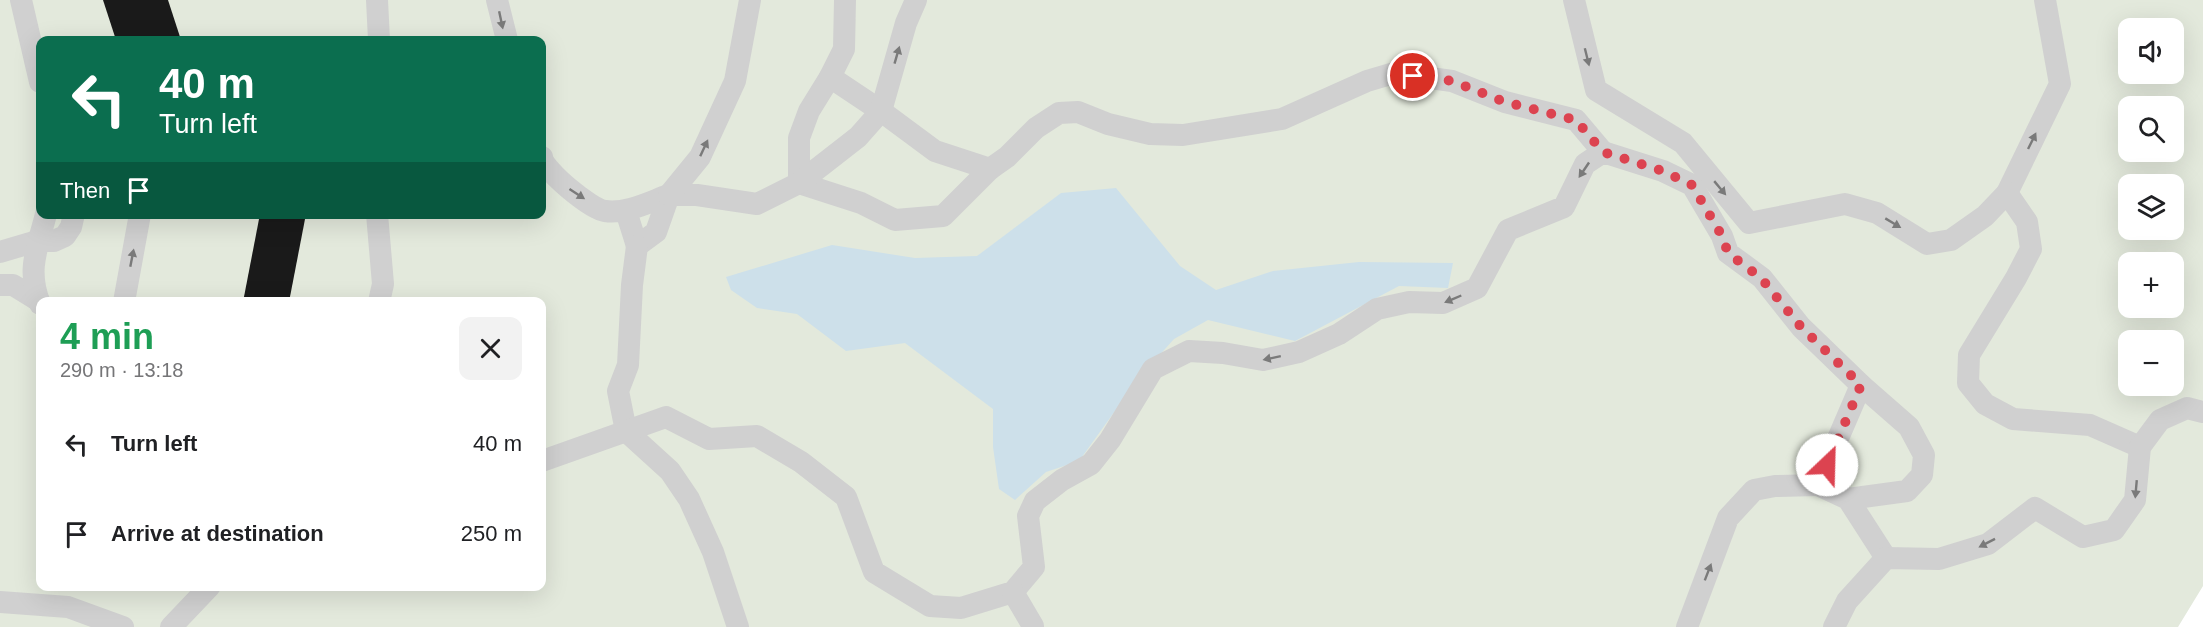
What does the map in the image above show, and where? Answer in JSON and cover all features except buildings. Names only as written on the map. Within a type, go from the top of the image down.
[{"type":"lane","points":[[21,0],[36,65]]},
{"type":"lane","points":[[377,0],[379,36]]},
{"type":"lane","points":[[497,0],[506,36]]},
{"type":"lane","points":[[637,246],[656,232],[669,195],[700,157],[735,81],[750,0]]},
{"type":"lane","points":[[798,183],[799,138],[809,111],[830,78],[844,49],[845,0]]},
{"type":"lane","points":[[546,165],[564,185],[603,211],[626,210],[669,195],[697,195],[757,204],[798,183],[858,137],[881,111],[906,22],[916,0]]},
{"type":"lane","points":[[1574,0],[1596,90],[1683,143],[1749,222]]},
{"type":"lane","points":[[1722,236],[1749,222],[1845,204],[1877,213],[1927,244],[1951,240],[1985,216],[2007,193],[2060,84],[2045,0]]},
{"type":"lane","points":[[798,183],[861,202],[895,220],[942,216],[990,169],[1008,157],[1036,128],[1059,113],[1078,112],[1108,124],[1150,134],[1183,135],[1282,119],[1366,81],[1394,73],[1452,81],[1505,102],[1576,120],[1603,152],[1663,171],[1692,185],[1722,236],[1728,253],[1761,278],[1801,327],[1909,427],[1924,455],[1922,475],[1907,491],[1848,499]]},
{"type":"lane","points":[[830,78],[881,111],[935,151],[990,169]]},
{"type":"lane","points":[[546,460],[666,417],[709,439],[757,436],[801,462],[846,497],[874,572],[930,606],[961,608],[1012,592],[1034,567],[1028,516],[1035,501],[1062,480],[1091,464],[1110,440],[1153,369],[1189,351],[1223,353],[1263,360],[1299,352],[1339,334],[1377,309],[1409,302],[1443,303],[1478,288],[1508,230],[1564,207],[1585,164],[1603,152]]},
{"type":"lane","points":[[2007,193],[2027,222],[2031,249],[1969,355],[1968,383],[1985,404],[2013,419],[2090,425],[2140,447]]},
{"type":"lane","points":[[626,210],[637,246],[632,285],[628,365],[618,391],[626,431],[670,471],[688,499],[713,552],[738,627]]},
{"type":"lane","points":[[39,297],[34,280],[37,241],[44,219]]},
{"type":"lane","points":[[0,252],[37,241],[54,241],[65,236],[73,219]]},
{"type":"lane","points":[[125,297],[139,219]]},
{"type":"lane","points":[[377,219],[383,284],[380,297]]},
{"type":"lane","points":[[0,285],[13,285],[36,299]]},
{"type":"lane","points":[[1818,485],[1861,385]]},
{"type":"lane","points":[[1834,627],[1847,601],[1886,558],[1939,559],[1988,544],[2035,508],[2083,537],[2114,530],[2135,500],[2140,447],[2160,420],[2187,408],[2203,412]]},
{"type":"lane","points":[[1687,627],[1728,518],[1754,490],[1775,486],[1818,485],[1848,499],[1886,558]]},
{"type":"lane","points":[[171,627],[205,591]]},
{"type":"lane","points":[[1012,592],[1035,627]]},
{"type":"lane","points":[[0,602],[68,607],[123,627]]},
{"type":"shaded area","points":[[0,0],[2203,0],[2203,586],[2178,627],[0,627]]},
{"type":"water","points":[[1116,188],[1180,266],[1216,290],[1273,271],[1359,262],[1453,263],[1448,288],[1399,286],[1295,341],[1208,320],[1174,339],[1138,379],[1079,461],[1046,472],[1015,500],[999,489],[993,447],[993,409],[905,343],[846,351],[797,314],[757,308],[731,290],[726,277],[832,245],[915,258],[977,256],[1061,193]]},
{"type":"route","points":[[1413,76],[1452,81],[1505,102],[1576,120],[1603,152],[1663,171],[1692,185],[1722,236],[1728,253],[1761,278],[1801,327],[1861,385],[1827,465]]}]
